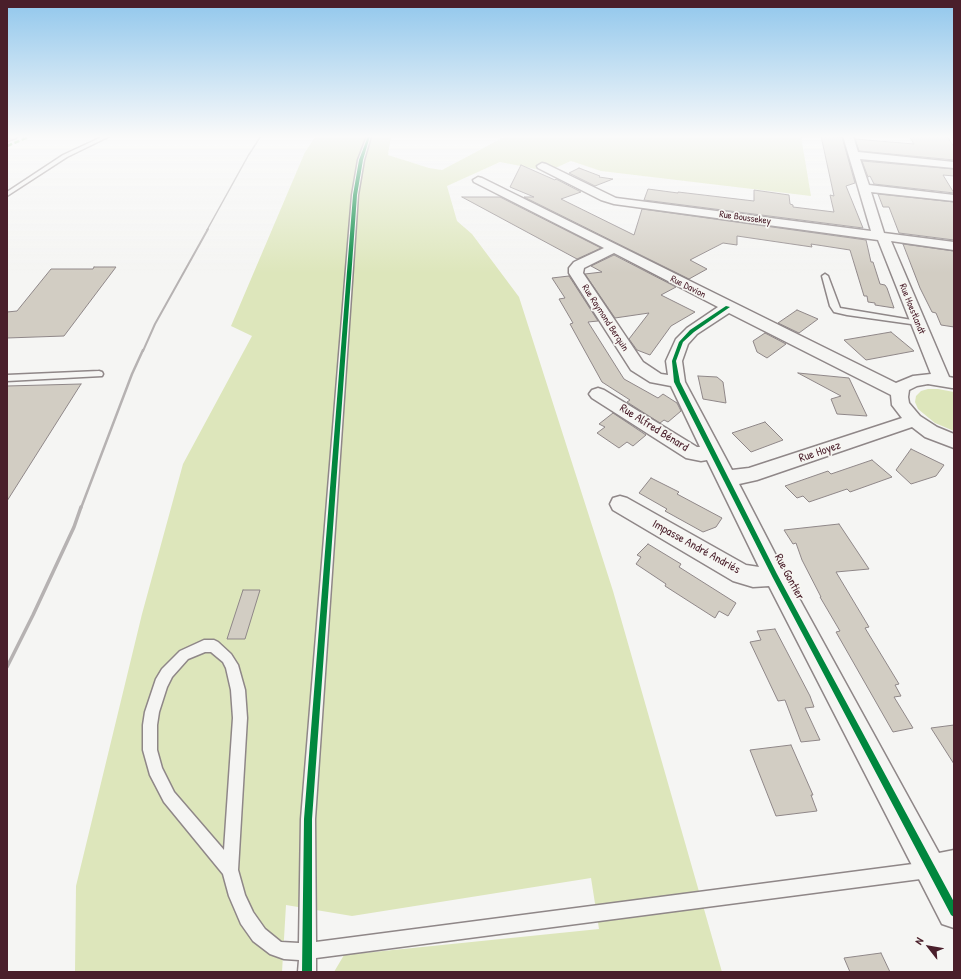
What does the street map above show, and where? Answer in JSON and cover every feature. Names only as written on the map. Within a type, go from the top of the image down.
[{"type":"street","name":"Rue Davion","points":[[481,182],[899,392]]},
{"type":"street","name":"Rue Boussekey","points":[[574,182],[611,200],[954,246]]},
{"type":"street","name":"Rue Hoestlandt","points":[[863,182],[881,236],[918,323],[948,382]]},
{"type":"street","points":[[865,188],[954,198]]},
{"type":"street","name":"Rue Raymond Berquin","points":[[613,249],[579,265],[576,268],[576,273],[637,366],[656,378],[677,382]]},
{"type":"street","name":"Rue Gontier","points":[[728,307],[692,331],[681,342],[674,361],[677,382],[775,576],[943,868],[954,912]]},
{"type":"street","points":[[948,382],[924,379],[914,381],[903,386],[899,392],[899,400],[901,405],[914,420],[931,432],[954,441]]},
{"type":"street","name":"Rue Alfred Bénard","points":[[598,394],[693,453],[712,453]]},
{"type":"street","name":"Rue Hoyez","points":[[725,479],[750,475],[914,420]]},
{"type":"street","name":"Impasse André Andriés","points":[[620,504],[742,574],[753,577],[775,576]]},
{"type":"lane","points":[[7,194],[26,182]]},
{"type":"lane","points":[[307,972],[308,818],[357,182]]},
{"type":"lane","points":[[825,276],[833,305],[838,310],[847,313],[918,323]]},
{"type":"lane","points":[[7,378],[99,374]]},
{"type":"lane","points":[[230,870],[169,797],[155,770],[150,750],[152,712],[161,684],[167,673],[184,655],[204,646],[214,646],[232,665],[240,704],[230,870],[237,896],[247,918],[259,935],[271,945],[284,951],[308,951],[943,868]]},
{"type":"green space","points":[[292,182],[457,182],[447,186],[457,221],[472,234],[519,297],[613,591],[722,972],[334,972],[344,955],[599,929],[591,878],[352,916],[286,905],[282,972],[75,972],[76,886],[142,614],[183,464],[252,336],[231,326]]},
{"type":"green space","points":[[691,182],[809,182],[811,196]]},
{"type":"green space","points":[[928,389],[954,392],[954,431],[935,423],[918,409],[915,402],[916,396],[921,391]]},
{"type":"building","points":[[513,182],[561,182],[581,192],[561,199],[634,235],[642,209],[866,240],[871,262],[873,262],[880,284],[885,285],[887,288],[894,308],[875,305],[875,303],[868,302],[867,296],[864,296],[850,250],[811,244],[812,247],[737,236],[737,245],[723,243],[690,260],[707,269],[689,279],[524,197],[534,197],[510,187]]},
{"type":"building","points":[[586,182],[606,182],[595,186]]},
{"type":"building","points":[[831,182],[855,182],[855,183],[846,186],[863,228],[644,200],[648,189],[754,201],[754,190],[789,195],[790,204],[793,205],[793,207],[834,212],[830,195],[834,196]]},
{"type":"building","points":[[873,182],[947,182],[954,193],[874,184]]},
{"type":"building","points":[[878,194],[954,202],[954,240],[899,233],[889,207],[883,207]]},
{"type":"building","points":[[462,197],[500,197],[601,248],[577,259]]},
{"type":"building","points":[[903,244],[954,251],[954,327],[941,325],[936,313],[932,312],[920,288]]},
{"type":"building","points":[[614,255],[676,287],[661,295],[695,312],[671,326],[650,355],[637,350],[629,339],[649,313],[615,318],[585,274],[602,272],[591,266]]},
{"type":"building","points":[[94,267],[116,267],[64,336],[7,338],[7,312],[17,311],[51,269],[93,269]]},
{"type":"building","points":[[569,276],[598,321],[588,322],[624,379],[658,398],[663,394],[677,403],[681,411],[668,422],[664,420],[660,423],[627,402],[630,400],[602,382],[570,324],[573,323],[559,299],[565,298],[552,278]]},
{"type":"building","points":[[797,310],[818,319],[799,333],[778,323]]},
{"type":"building","points":[[891,332],[914,351],[866,360],[844,340]]},
{"type":"building","points":[[765,333],[786,344],[767,358],[757,352],[753,341]]},
{"type":"building","points":[[798,373],[849,378],[867,416],[837,414],[831,399],[841,396]]},
{"type":"building","points":[[698,376],[717,377],[723,382],[726,403],[703,399]]},
{"type":"building","points":[[81,384],[7,501],[7,386]]},
{"type":"building","points":[[613,413],[646,435],[633,446],[627,442],[619,448],[597,433],[605,427],[599,424]]},
{"type":"building","points":[[765,422],[783,440],[751,452],[732,433]]},
{"type":"building","points":[[911,449],[944,465],[936,476],[911,484],[896,470]]},
{"type":"building","points":[[872,460],[892,477],[850,492],[847,489],[809,502],[803,496],[797,498],[785,486],[828,471],[831,474]]},
{"type":"building","points":[[651,478],[679,492],[677,494],[722,518],[716,527],[703,532],[665,511],[667,509],[639,493]]},
{"type":"building","points":[[839,524],[869,569],[836,572],[869,627],[865,628],[899,684],[895,685],[901,696],[894,697],[913,728],[893,732],[836,632],[840,631],[820,597],[802,560],[796,543],[793,544],[784,530]]},
{"type":"building","points":[[648,544],[681,564],[679,567],[736,603],[728,616],[719,611],[715,618],[665,586],[666,584],[636,564],[641,557],[637,555]]},
{"type":"building","points":[[243,590],[260,590],[245,639],[227,639]]},
{"type":"building","points":[[775,629],[810,696],[814,707],[805,708],[820,740],[801,742],[785,700],[778,701],[750,642],[761,640],[757,631]]},
{"type":"building","points":[[954,725],[954,764],[931,728]]},
{"type":"building","points":[[791,745],[813,795],[811,795],[817,811],[776,816],[750,750]]},
{"type":"building","points":[[881,953],[890,972],[850,972],[844,958]]},
{"type":"railway","points":[[207,230],[234,182]]},
{"type":"railway","points":[[143,351],[155,324],[208,229]]},
{"type":"railway","points":[[81,508],[132,374],[143,350]]},
{"type":"railway","points":[[7,667],[74,527],[81,507]]},
{"type":"cycle path","points":[[307,972],[308,819],[355,195],[357,182]]},
{"type":"cycle path","points":[[728,307],[692,331],[681,342],[674,361],[677,382],[775,576],[954,912]]}]
